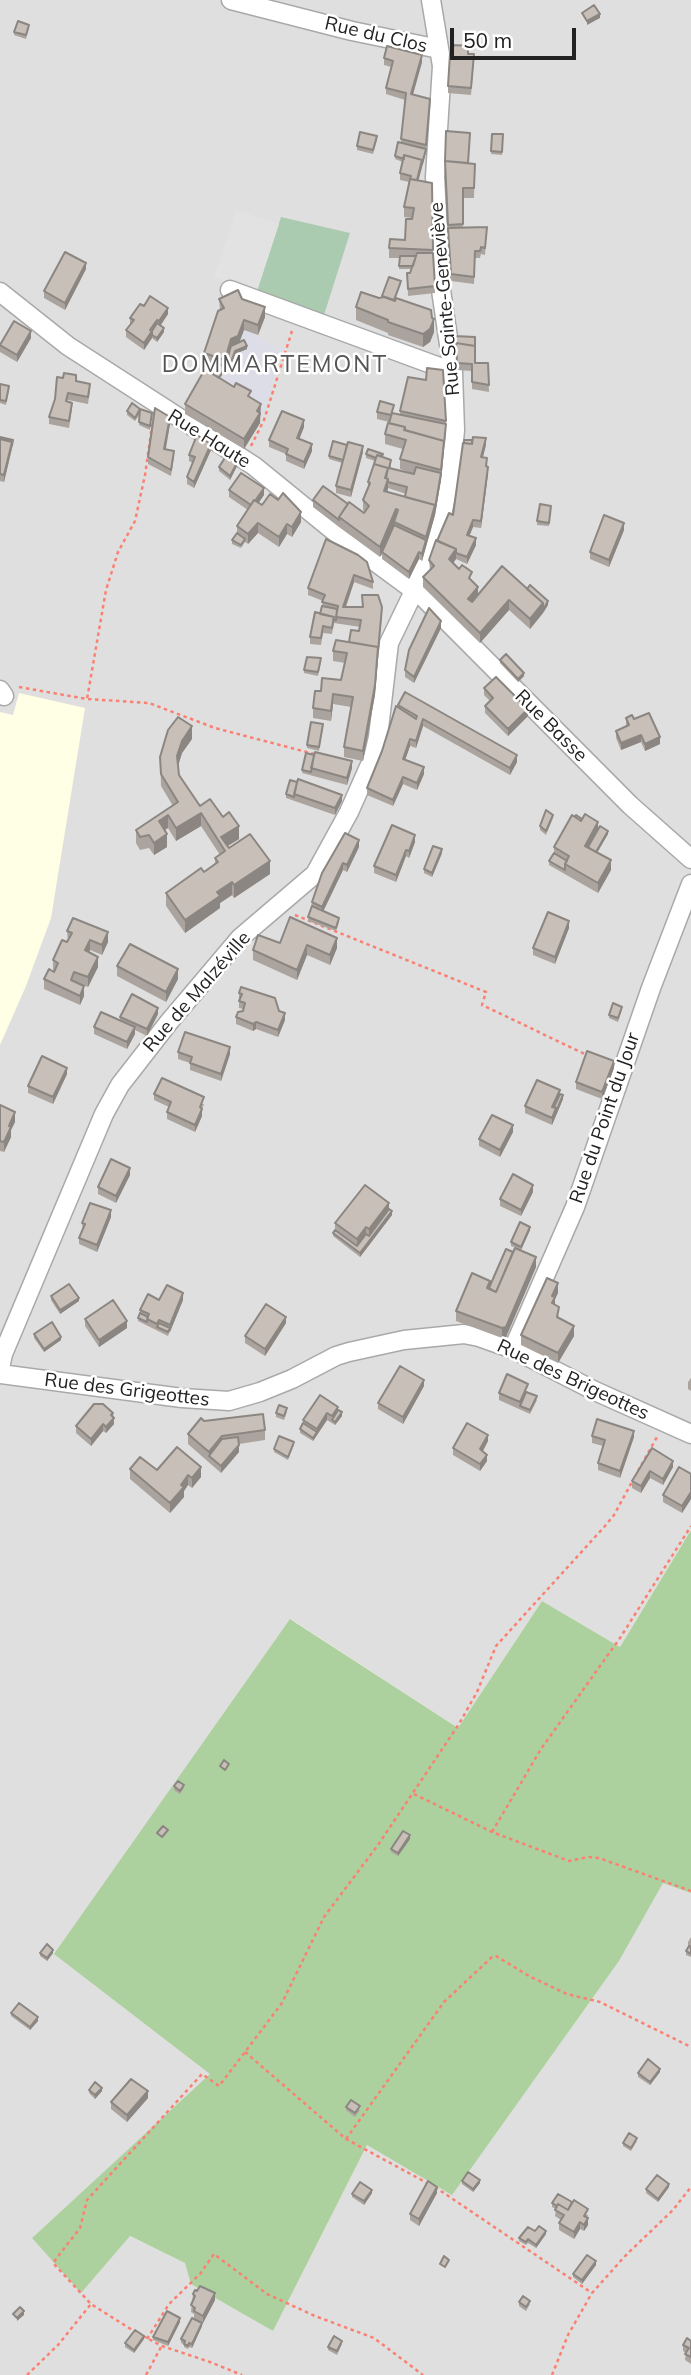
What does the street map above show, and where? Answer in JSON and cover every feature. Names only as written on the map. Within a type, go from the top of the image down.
[{"type":"street","name":"Rue du Clos","points":[[231,0],[352,31],[439,49]]},
{"type":"street","name":"Rue Sainte-Geneviève","points":[[414,590],[442,516],[451,473],[455,430],[453,372],[441,290],[437,226],[436,141],[442,66],[432,1]]},
{"type":"street","points":[[230,290],[453,372]]},
{"type":"street","name":"Rue Haute","points":[[0,292],[68,346],[243,460],[340,537],[414,590]]},
{"type":"street","name":"Rue Basse","points":[[414,590],[630,805],[691,859]]},
{"type":"street","name":"Rue de Malzéville","points":[[0,1368],[3,1354],[99,1126],[120,1085],[240,938],[309,880],[321,866],[369,768],[378,737],[389,643],[414,590]]},
{"type":"street","name":"Rue du Point du Jour","points":[[513,1349],[575,1206],[668,941],[691,884]]},
{"type":"street","name":"Rue des Brigeottes","points":[[292,1379],[336,1356],[385,1343],[464,1334],[513,1349],[595,1391],[691,1434]]},
{"type":"street","name":"Rue des Grigeottes","points":[[0,1374],[218,1402],[244,1398],[292,1379]]},
{"type":"path","points":[[243,460],[264,420],[297,314]]},
{"type":"path","points":[[86,699],[106,590],[118,552],[135,521],[145,475],[153,414],[158,406]]},
{"type":"path","points":[[2,693],[21,687],[86,699],[149,703],[215,728],[317,755]]},
{"type":"path","points":[[279,905],[308,922],[486,992],[482,1006],[589,1056]]},
{"type":"path","points":[[242,2375],[147,2339],[91,2304],[53,2263],[80,2228],[87,2200],[202,2074],[219,2086],[282,2003],[324,1917],[413,1793],[477,1692],[496,1646],[614,1515],[666,1422]]},
{"type":"path","points":[[492,1832],[541,1749],[620,1638],[691,1526]]},
{"type":"path","points":[[413,1793],[492,1832],[569,1861],[599,1858],[691,1891]]},
{"type":"path","points":[[346,2139],[444,2002],[492,1957],[496,1956],[567,1994],[600,2002],[691,2047]]},
{"type":"path","points":[[245,2052],[346,2139],[448,2195],[592,2293]]},
{"type":"path","points":[[552,2375],[568,2335],[592,2293],[626,2255],[673,2210],[691,2187]]},
{"type":"path","points":[[147,2339],[169,2304],[200,2274],[214,2254],[267,2294],[374,2338],[423,2375]]},
{"type":"path","points":[[27,2375],[58,2345],[91,2304]]},
{"type":"path","points":[[146,2375],[162,2346]]},
{"type":"shaded area","points":[[0,0],[691,0],[691,1530],[620,1647],[542,1601],[458,1728],[291,1619],[211,2074],[32,2238],[129,2236],[186,2263],[273,2331],[367,2145],[452,2194],[619,1961],[663,1882],[691,1893],[691,2375],[0,2375]]},
{"type":"shaded area","points":[[236,210],[279,224],[257,291],[214,277]]},
{"type":"shaded area","points":[[281,217],[350,233],[324,315],[257,291]]},
{"type":"shaded area","points":[[244,330],[283,349],[263,416],[216,386],[235,354],[247,349],[238,346]]},
{"type":"shaded area","points":[[19,693],[85,708],[51,918],[26,986],[0,1045],[0,712],[13,715]]},
{"type":"green space","points":[[691,1530],[691,1893],[663,1883],[619,1961],[452,2195],[367,2145],[273,2331],[191,2284],[185,2263],[130,2236],[81,2293],[32,2238],[210,2074],[54,1954],[290,1619],[458,1728],[542,1601],[620,1647]]},
{"type":"building","points":[[594,5],[600,14],[587,21],[582,13]]},
{"type":"building","points":[[18,21],[29,25],[26,35],[14,32]]},
{"type":"building","points":[[454,45],[468,46],[468,54],[474,54],[471,88],[448,86],[450,54]]},
{"type":"building","points":[[387,46],[422,55],[411,94],[430,99],[426,145],[401,139],[406,93],[386,88],[393,61],[384,58]]},
{"type":"building","points":[[446,131],[470,133],[468,163],[445,161]]},
{"type":"building","points":[[360,132],[377,136],[373,150],[357,146]]},
{"type":"building","points":[[492,134],[503,134],[502,152],[491,151]]},
{"type":"building","points":[[398,142],[426,149],[422,164],[422,160],[404,155],[404,159],[395,156]]},
{"type":"building","points":[[404,155],[422,160],[417,180],[400,173]]},
{"type":"building","points":[[445,161],[475,164],[474,188],[463,188],[463,224],[448,225]]},
{"type":"building","points":[[410,179],[432,183],[433,250],[389,248],[390,239],[405,240],[406,219],[412,219],[414,208],[404,207]]},
{"type":"building","points":[[487,227],[485,248],[481,247],[480,251],[475,251],[474,277],[451,274],[448,228]]},
{"type":"building","points":[[65,252],[86,263],[65,303],[44,291]]},
{"type":"building","points":[[417,253],[433,253],[435,286],[408,289],[407,273],[410,273]]},
{"type":"building","points":[[400,256],[416,256],[413,266],[399,266]]},
{"type":"building","points":[[389,277],[401,281],[394,300],[382,296]]},
{"type":"building","points":[[238,290],[242,299],[265,307],[258,325],[244,320],[238,336],[231,339],[225,360],[204,353],[218,311],[224,308],[219,299]]},
{"type":"building","points":[[361,292],[395,301],[396,298],[431,310],[434,319],[430,329],[423,334],[356,307]]},
{"type":"building","points":[[150,296],[168,308],[150,330],[152,331],[144,343],[126,330],[134,320],[130,318],[140,304],[144,306]]},
{"type":"building","points":[[14,321],[31,331],[17,355],[0,345]]},
{"type":"building","points":[[157,323],[164,328],[157,338],[152,335],[152,331]]},
{"type":"building","points":[[455,336],[475,337],[475,346],[456,343],[456,347]]},
{"type":"building","points":[[244,340],[247,346],[235,351],[229,368],[225,367],[231,346]]},
{"type":"building","points":[[456,343],[475,346],[475,363],[488,363],[489,385],[472,382],[472,364],[457,363]]},
{"type":"building","points":[[216,363],[225,367],[219,378],[211,373]]},
{"type":"building","points":[[427,368],[443,370],[446,421],[400,411],[408,377],[426,380]]},
{"type":"building","points":[[205,369],[234,387],[236,383],[251,391],[248,396],[261,404],[257,411],[260,413],[244,439],[185,404]]},
{"type":"building","points":[[64,373],[76,375],[76,381],[90,384],[88,397],[68,393],[66,401],[72,403],[69,421],[49,417],[55,399],[57,377],[63,378]]},
{"type":"building","points":[[0,384],[9,386],[6,401],[0,400]]},
{"type":"building","points":[[380,401],[394,405],[391,415],[377,412]]},
{"type":"building","points":[[132,403],[140,409],[135,418],[127,411]]},
{"type":"building","points":[[155,408],[170,417],[164,449],[174,451],[171,470],[148,457]]},
{"type":"building","points":[[140,409],[152,413],[150,426],[139,422]]},
{"type":"building","points":[[282,411],[304,420],[297,438],[312,444],[304,462],[286,454],[288,449],[269,440]]},
{"type":"building","points":[[392,413],[446,424],[444,444],[444,441],[389,423]]},
{"type":"building","points":[[388,423],[444,441],[441,470],[400,459],[406,440],[385,434]]},
{"type":"building","points":[[197,435],[211,444],[194,482],[187,477],[195,457],[189,455]]},
{"type":"building","points":[[473,437],[486,438],[481,457],[487,458],[488,467],[481,521],[473,520],[467,535],[476,538],[467,557],[437,541],[449,513],[453,515],[463,443],[472,444]]},
{"type":"building","points":[[0,439],[12,442],[4,475],[0,474]]},
{"type":"building","points":[[333,441],[347,445],[343,460],[329,456]]},
{"type":"building","points":[[348,442],[363,446],[351,490],[336,486]]},
{"type":"building","points":[[368,449],[383,454],[377,455],[376,458],[366,454]]},
{"type":"building","points":[[377,455],[391,460],[389,468],[414,474],[416,467],[441,473],[435,508],[435,505],[405,497],[407,487],[388,482],[388,468],[374,464]]},
{"type":"building","points":[[226,456],[237,463],[230,476],[219,467]]},
{"type":"building","points":[[374,464],[388,468],[384,491],[435,505],[426,537],[394,522],[398,510],[396,509],[380,547],[339,517],[349,502],[364,513],[369,506],[363,500]]},
{"type":"building","points":[[241,473],[264,488],[251,505],[229,490]]},
{"type":"building","points":[[323,486],[348,504],[339,520],[313,500]]},
{"type":"building","points":[[283,493],[301,512],[292,527],[287,524],[279,537],[258,523],[248,534],[237,526],[254,500],[262,505],[270,494],[278,500]]},
{"type":"building","points":[[540,504],[551,506],[549,523],[537,521]]},
{"type":"building","points":[[604,515],[624,523],[609,560],[590,552]]},
{"type":"building","points":[[394,525],[426,540],[422,554],[419,552],[409,572],[382,552]]},
{"type":"building","points":[[237,533],[245,539],[241,545],[232,540]]},
{"type":"building","points":[[326,539],[367,562],[373,582],[354,575],[343,607],[363,607],[362,595],[378,595],[382,607],[378,651],[378,647],[349,642],[351,630],[359,631],[361,620],[336,617],[338,606],[322,602],[325,595],[308,588]]},
{"type":"building","points":[[436,540],[456,549],[449,559],[459,569],[462,565],[472,572],[469,578],[478,587],[468,599],[472,602],[502,566],[543,603],[530,619],[509,600],[480,633],[423,577],[434,566],[429,560]]},
{"type":"building","points":[[530,585],[548,601],[543,610],[543,603],[527,589]]},
{"type":"building","points":[[322,606],[337,609],[336,620],[333,620],[334,617],[320,614]]},
{"type":"building","points":[[429,608],[441,621],[414,677],[405,670],[409,650]]},
{"type":"building","points":[[315,612],[334,617],[332,628],[323,626],[321,638],[310,637]]},
{"type":"building","points":[[336,640],[378,647],[375,685],[363,751],[344,747],[353,697],[333,694],[331,711],[313,708],[315,691],[321,691],[322,678],[341,680],[347,653],[333,651]]},
{"type":"building","points":[[506,654],[524,673],[518,679],[500,660]]},
{"type":"building","points":[[307,657],[321,658],[318,672],[304,670]]},
{"type":"building","points":[[496,677],[528,709],[508,729],[485,706],[493,698],[484,688]]},
{"type":"building","points":[[405,692],[517,755],[510,768],[423,719],[416,741],[410,739],[403,759],[424,767],[417,783],[403,777],[393,800],[367,788],[396,706],[416,719],[417,716],[398,705]]},
{"type":"building","points":[[649,713],[660,737],[645,744],[641,735],[621,743],[616,731],[629,725],[626,718],[632,715],[634,719]]},
{"type":"building","points":[[178,717],[192,726],[182,741],[177,756],[179,775],[200,806],[210,799],[223,817],[229,812],[239,826],[221,837],[229,848],[250,834],[270,861],[234,885],[232,882],[217,892],[220,896],[185,920],[166,893],[201,868],[204,872],[218,862],[215,858],[225,851],[201,813],[176,828],[168,815],[159,821],[167,834],[154,843],[149,835],[140,837],[136,830],[178,802],[161,774],[160,757],[168,730]]},
{"type":"building","points":[[311,722],[323,724],[319,747],[307,745]]},
{"type":"building","points":[[315,752],[352,761],[347,778],[311,768]]},
{"type":"building","points":[[306,753],[314,755],[311,772],[302,770]]},
{"type":"building","points":[[298,779],[342,795],[335,808],[294,794]]},
{"type":"building","points":[[290,780],[297,782],[294,797],[286,794]]},
{"type":"building","points":[[546,810],[553,815],[546,831],[540,826]]},
{"type":"building","points":[[585,814],[598,822],[585,846],[611,860],[598,883],[565,864],[569,856],[554,847],[572,815],[581,821]]},
{"type":"building","points":[[392,825],[415,835],[396,875],[374,866]]},
{"type":"building","points":[[600,826],[608,831],[596,852],[588,847]]},
{"type":"building","points":[[345,833],[359,840],[347,865],[343,863],[322,907],[312,902],[322,873]]},
{"type":"building","points":[[433,846],[442,849],[432,873],[424,869]]},
{"type":"building","points":[[554,853],[567,861],[565,870],[549,861]]},
{"type":"building","points":[[312,906],[339,918],[336,928],[308,917]]},
{"type":"building","points":[[548,912],[569,921],[555,957],[533,948]]},
{"type":"building","points":[[290,917],[337,938],[330,955],[307,945],[297,970],[253,950],[258,935],[280,943]]},
{"type":"building","points":[[73,918],[108,932],[102,945],[90,940],[85,950],[98,957],[88,977],[74,972],[71,980],[84,986],[80,996],[44,979],[49,969],[54,972],[58,963],[53,960],[62,940],[67,942],[72,933],[67,931]]},
{"type":"building","points":[[130,944],[178,969],[166,992],[117,966]]},
{"type":"building","points":[[241,987],[275,998],[279,1011],[285,1013],[278,1030],[236,1017],[238,1012],[243,1011],[245,1003],[239,1001]]},
{"type":"building","points":[[132,994],[158,1008],[147,1029],[120,1017]]},
{"type":"building","points":[[613,1003],[622,1007],[618,1018],[609,1015]]},
{"type":"building","points":[[101,1012],[135,1027],[127,1042],[94,1027]]},
{"type":"building","points":[[185,1032],[230,1047],[221,1074],[190,1063],[192,1057],[178,1052]]},
{"type":"building","points":[[587,1051],[614,1061],[602,1092],[576,1082]]},
{"type":"building","points":[[42,1056],[67,1068],[53,1097],[28,1086]]},
{"type":"building","points":[[162,1078],[204,1097],[195,1125],[167,1112],[171,1102],[154,1094]]},
{"type":"building","points":[[537,1080],[560,1090],[552,1107],[556,1108],[552,1118],[525,1106]]},
{"type":"building","points":[[560,1094],[563,1095],[556,1112],[554,1107]]},
{"type":"building","points":[[0,1105],[15,1112],[4,1142],[0,1141]]},
{"type":"building","points":[[492,1115],[513,1125],[500,1150],[479,1139]]},
{"type":"building","points":[[111,1159],[130,1168],[116,1196],[98,1187]]},
{"type":"building","points":[[513,1174],[533,1185],[521,1210],[500,1199]]},
{"type":"building","points":[[365,1185],[389,1203],[369,1229],[366,1227],[357,1239],[335,1223]]},
{"type":"building","points":[[90,1203],[111,1210],[97,1245],[79,1238]]},
{"type":"building","points":[[389,1209],[392,1211],[360,1253],[333,1233],[335,1230],[357,1246],[366,1234],[369,1236]]},
{"type":"building","points":[[520,1222],[530,1227],[521,1247],[511,1242]]},
{"type":"building","points":[[515,1248],[536,1257],[506,1327],[502,1328],[456,1311],[472,1273],[490,1281],[487,1288],[496,1292]]},
{"type":"building","points":[[506,1249],[513,1252],[496,1292],[489,1288]]},
{"type":"building","points":[[547,1278],[558,1283],[552,1296],[555,1297],[552,1303],[559,1307],[557,1317],[574,1326],[558,1353],[521,1335]]},
{"type":"building","points":[[69,1284],[79,1298],[60,1310],[51,1296]]},
{"type":"building","points":[[167,1285],[183,1293],[170,1325],[159,1320],[157,1324],[147,1319],[149,1314],[140,1310],[148,1294],[159,1300]]},
{"type":"building","points":[[113,1300],[127,1321],[99,1340],[85,1319]]},
{"type":"building","points":[[266,1304],[286,1317],[265,1349],[245,1336]]},
{"type":"building","points":[[140,1313],[148,1317],[147,1322],[138,1318]]},
{"type":"building","points":[[52,1322],[61,1337],[44,1349],[34,1334]]},
{"type":"building","points":[[159,1323],[170,1328],[168,1332],[157,1327]]},
{"type":"building","points":[[400,1366],[424,1380],[403,1417],[378,1403]]},
{"type":"building","points":[[507,1374],[528,1384],[520,1402],[499,1393]]},
{"type":"building","points":[[526,1392],[537,1396],[530,1410],[520,1406]]},
{"type":"building","points":[[320,1395],[338,1407],[332,1416],[327,1413],[317,1429],[303,1420]]},
{"type":"building","points":[[94,1404],[103,1404],[113,1413],[111,1415],[114,1418],[106,1427],[103,1424],[91,1439],[76,1426]]},
{"type":"building","points":[[279,1405],[287,1408],[284,1416],[276,1413]]},
{"type":"building","points":[[338,1410],[342,1412],[335,1422],[332,1420]]},
{"type":"building","points":[[263,1414],[265,1430],[222,1436],[209,1452],[188,1434],[201,1418],[204,1421]]},
{"type":"building","points":[[597,1419],[634,1431],[620,1471],[598,1463],[605,1440],[592,1436]]},
{"type":"building","points":[[303,1423],[317,1432],[313,1438],[300,1429]]},
{"type":"building","points":[[467,1423],[488,1435],[480,1449],[487,1455],[480,1464],[453,1448]]},
{"type":"building","points":[[279,1436],[294,1442],[288,1457],[274,1449]]},
{"type":"building","points":[[238,1437],[239,1445],[221,1466],[209,1456],[222,1439]]},
{"type":"building","points":[[177,1447],[201,1467],[192,1478],[188,1475],[181,1485],[184,1487],[170,1503],[130,1469],[140,1457],[157,1470]]},
{"type":"building","points":[[652,1448],[673,1461],[663,1479],[650,1471],[641,1486],[632,1481]]},
{"type":"building","points":[[679,1467],[691,1474],[691,1492],[682,1506],[663,1495]]},
{"type":"building","points":[[224,1760],[229,1764],[225,1770],[220,1766]]},
{"type":"building","points":[[178,1781],[184,1785],[180,1791],[174,1786]]},
{"type":"building","points":[[163,1826],[168,1830],[162,1837],[157,1833]]},
{"type":"building","points":[[403,1831],[410,1835],[398,1853],[391,1849]]},
{"type":"building","points":[[47,1944],[53,1950],[47,1958],[40,1953]]},
{"type":"building","points":[[19,2003],[38,2017],[30,2027],[11,2013]]},
{"type":"building","points":[[648,2059],[660,2069],[650,2082],[638,2073]]},
{"type":"building","points":[[131,2079],[148,2091],[127,2115],[111,2102]]},
{"type":"building","points":[[95,2082],[102,2088],[95,2095],[89,2090]]},
{"type":"building","points":[[351,2100],[360,2106],[355,2113],[346,2107]]},
{"type":"building","points":[[629,2133],[637,2138],[631,2148],[623,2143]]},
{"type":"building","points":[[468,2172],[480,2180],[473,2189],[462,2181]]},
{"type":"building","points":[[657,2175],[669,2184],[658,2199],[646,2189]]},
{"type":"building","points":[[428,2181],[437,2187],[419,2219],[410,2214]]},
{"type":"building","points":[[360,2182],[372,2190],[364,2201],[352,2194]]},
{"type":"building","points":[[558,2194],[572,2202],[568,2210],[552,2203]]},
{"type":"building","points":[[574,2200],[588,2209],[584,2216],[588,2218],[584,2225],[580,2222],[574,2232],[559,2223],[564,2215],[555,2210],[558,2204],[568,2210]]},
{"type":"building","points":[[539,2226],[546,2231],[536,2245],[528,2239],[526,2242],[519,2238],[528,2227],[535,2231]]},
{"type":"building","points":[[587,2255],[596,2261],[582,2280],[573,2274]]},
{"type":"building","points":[[444,2256],[449,2260],[445,2267],[440,2264]]},
{"type":"building","points":[[200,2286],[215,2293],[203,2316],[194,2311],[195,2308],[191,2305],[195,2296],[193,2294]]},
{"type":"building","points":[[523,2296],[530,2301],[526,2307],[519,2302]]},
{"type":"building","points":[[20,2307],[24,2311],[17,2318],[13,2314]]},
{"type":"building","points":[[167,2311],[180,2318],[168,2342],[153,2337]]},
{"type":"building","points":[[192,2318],[202,2323],[192,2344],[189,2343],[188,2346],[181,2339]]},
{"type":"building","points":[[135,2330],[144,2336],[134,2350],[125,2343]]},
{"type":"building","points":[[334,2336],[342,2341],[337,2351],[328,2347]]},
{"type":"building","points":[[687,2338],[691,2341],[691,2357],[685,2354],[689,2348],[683,2345]]},
{"type":"district","name":"DOMMARTEMONT","points":[[275,365]]}]
